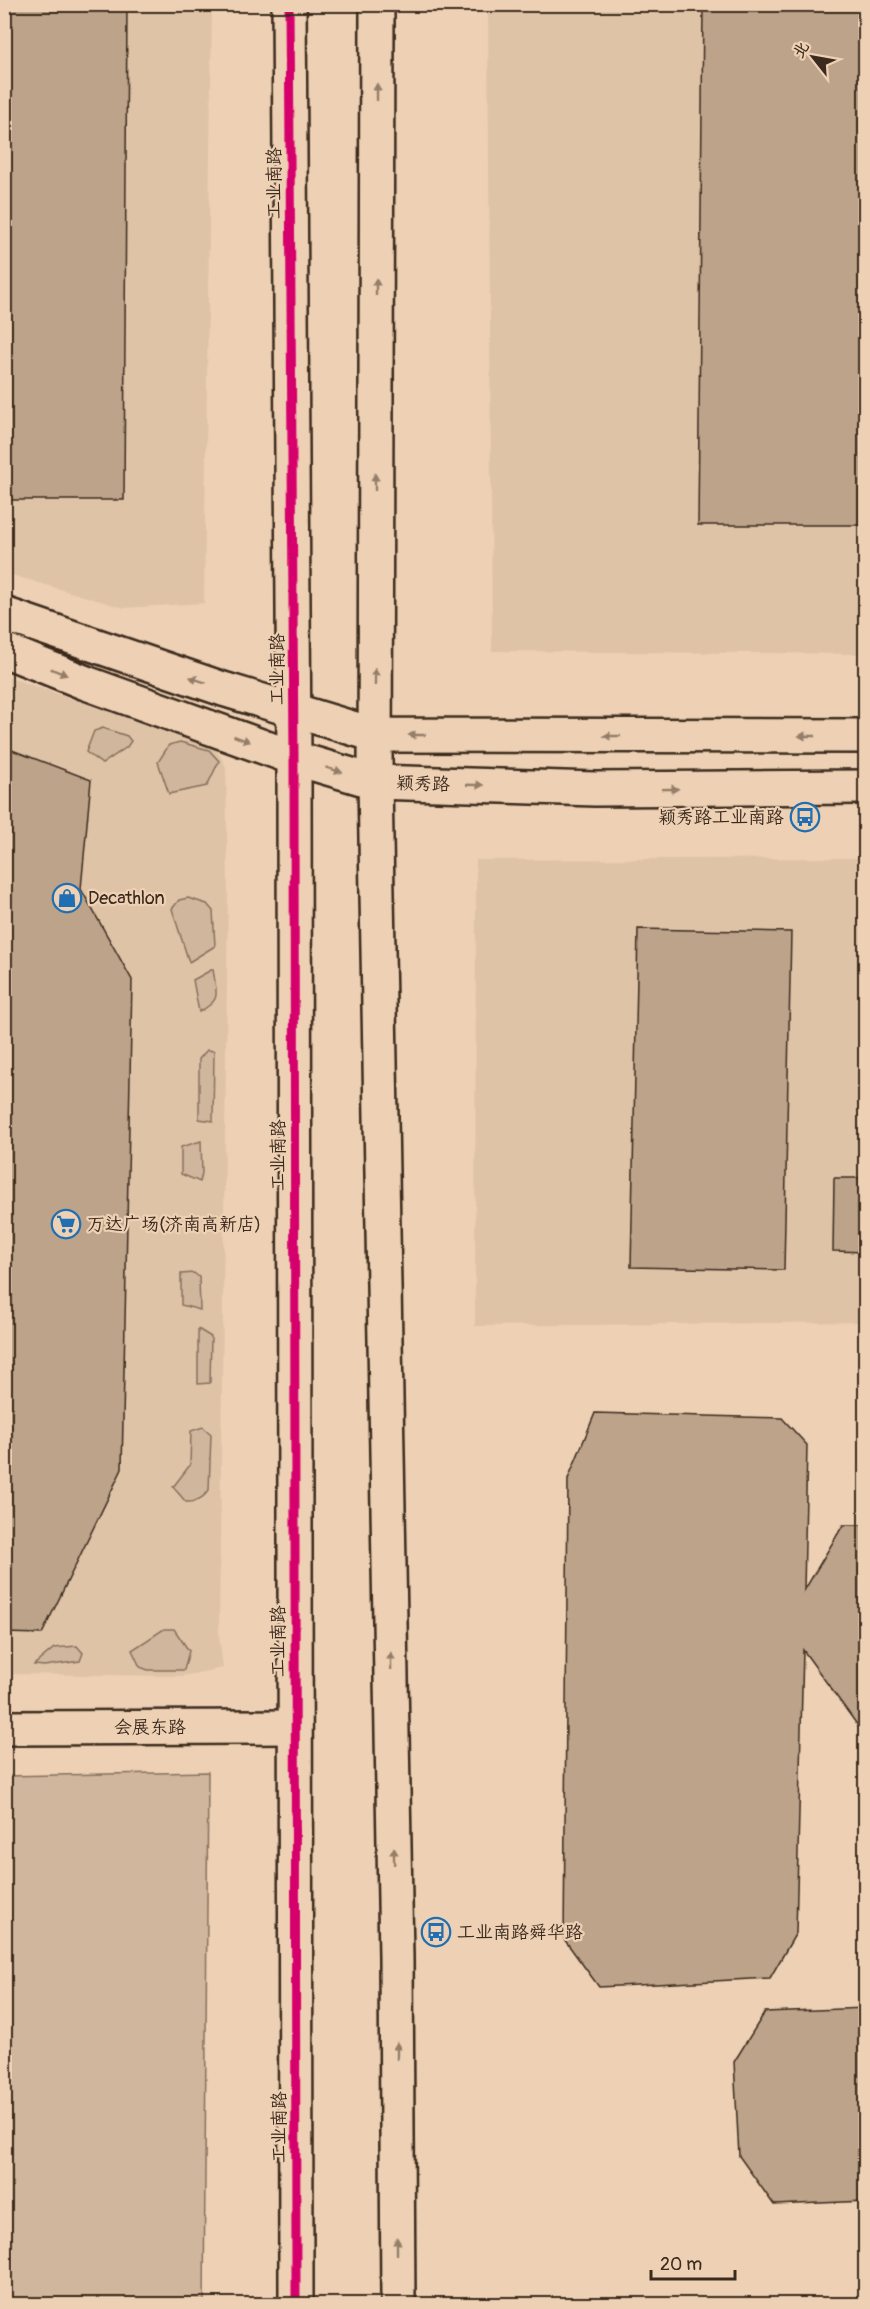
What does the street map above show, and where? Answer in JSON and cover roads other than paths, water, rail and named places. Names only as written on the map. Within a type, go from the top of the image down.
[{"type":"main road","name":"工业南路","points":[[289,4],[294,710],[296,2304]]},
{"type":"main road","points":[[377,4],[375,782],[396,1945],[398,2304]]},
{"type":"main road","points":[[4,614],[223,688],[375,735],[866,736]]},
{"type":"main road","name":"颖秀路","points":[[4,650],[87,683],[294,758],[375,782],[594,789],[866,788]]},
{"type":"main road","name":"会展东路","points":[[4,1728],[295,1727]]},
{"type":"place","name":"颖秀路工业南路","points":[[805,817]]},
{"type":"place","name":"Decathlon","points":[[67,898]]},
{"type":"place","name":"万达广场(济南高新店)","points":[[66,1224]]},
{"type":"place","name":"工业南路舜华路","points":[[436,1932]]}]
